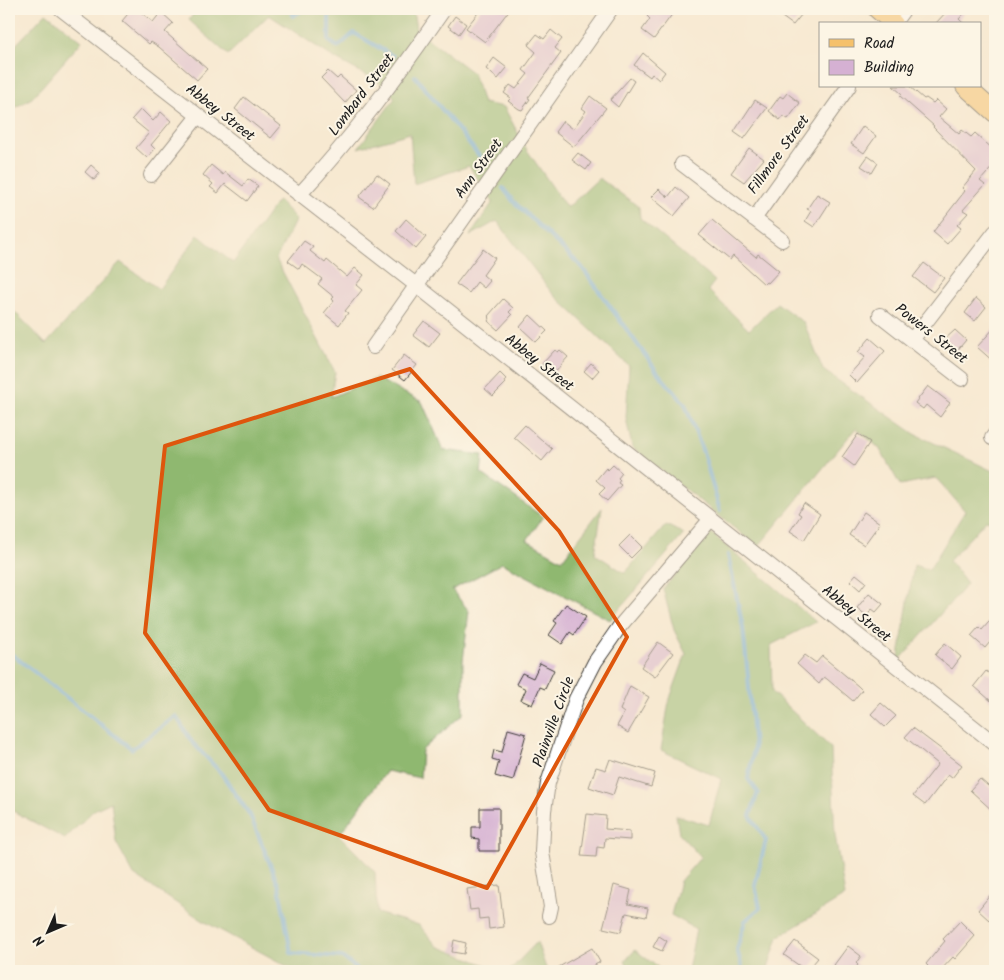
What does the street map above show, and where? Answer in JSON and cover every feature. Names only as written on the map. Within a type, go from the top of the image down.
[{"type":"main road","points":[[877,9],[892,22]]},
{"type":"main road","points":[[967,88],[995,113]]},
{"type":"street","name":"Abbey Street","points":[[61,9],[416,285],[710,520],[991,740]]},
{"type":"street","name":"Lombard Street","points":[[299,195],[333,158],[386,92],[444,9]]},
{"type":"street","name":"Ann Street","points":[[373,347],[611,9]]},
{"type":"street","points":[[895,22],[904,9]]},
{"type":"street","name":"Fillmore Street","points":[[754,218],[847,88]]},
{"type":"street","points":[[151,175],[198,116]]},
{"type":"street","points":[[682,164],[782,240]]},
{"type":"street","points":[[912,340],[995,232]]},
{"type":"street","name":"Powers Street","points":[[880,315],[962,379]]},
{"type":"street","name":"Plainville Circle","points":[[549,916],[551,907],[542,852],[544,811],[548,783],[576,699],[595,662],[620,626],[710,520]]},
{"type":"street","points":[[991,740],[995,725]]},
{"type":"highlighted area","points":[[410,369],[559,531],[627,637],[487,888],[269,810],[145,633],[165,446]]},
{"type":"green space","points":[[197,9],[413,9],[416,30],[473,73],[483,103],[504,107],[527,150],[567,208],[599,178],[639,207],[640,218],[715,281],[708,290],[749,330],[777,303],[804,323],[823,370],[915,434],[995,472],[995,523],[986,520],[949,561],[967,584],[898,662],[914,565],[929,570],[965,511],[936,478],[900,485],[879,448],[856,428],[758,547],[632,447],[626,418],[629,366],[552,293],[497,221],[470,236],[493,202],[469,166],[414,184],[410,133],[358,148],[395,98],[379,82],[334,58],[269,15],[228,55],[189,20]]},
{"type":"green space","points":[[46,13],[82,41],[32,98],[9,111],[9,52]]},
{"type":"green space","points":[[278,200],[296,219],[276,259],[335,372],[331,397],[376,378],[422,402],[443,450],[483,455],[481,473],[543,517],[527,540],[562,560],[602,508],[595,554],[625,573],[666,525],[684,534],[610,620],[502,563],[452,590],[469,611],[463,661],[463,714],[422,750],[420,778],[387,771],[339,835],[375,872],[377,913],[419,925],[437,946],[494,968],[509,971],[296,971],[205,922],[134,875],[116,842],[111,802],[94,810],[65,839],[9,809],[9,306],[46,344],[120,262],[159,289],[198,235],[233,263]]},
{"type":"green space","points":[[711,533],[816,622],[771,645],[772,692],[831,748],[835,835],[845,896],[778,937],[767,971],[675,971],[688,970],[696,929],[671,915],[680,881],[701,857],[679,834],[676,815],[709,825],[721,779],[661,750],[669,701],[686,654],[674,630],[663,589]]},
{"type":"green space","points":[[537,942],[547,971],[509,971]]},
{"type":"green space","points":[[635,950],[663,971],[631,971],[625,961]]},
{"type":"building","points":[[132,9],[137,9],[153,22],[161,12],[173,23],[165,32],[207,69],[197,80],[159,47],[151,42],[149,44],[122,21]]},
{"type":"building","points":[[481,9],[510,9],[485,42],[466,28]]},
{"type":"building","points":[[652,9],[676,9],[654,39],[642,30],[650,19],[647,16]]},
{"type":"building","points":[[788,9],[795,9],[802,14],[793,25],[782,17]]},
{"type":"building","points":[[949,9],[968,9],[959,19],[962,22],[937,22]]},
{"type":"building","points":[[455,16],[466,24],[459,34],[448,26]]},
{"type":"building","points":[[551,30],[562,39],[555,48],[561,53],[528,98],[530,99],[522,110],[519,109],[508,101],[511,98],[504,93],[510,85],[516,89],[528,74],[523,70],[536,52],[528,45],[537,34],[544,39]]},
{"type":"building","points":[[643,53],[665,72],[659,80],[652,74],[650,77],[634,65]]},
{"type":"building","points":[[494,58],[507,68],[498,79],[486,69]]},
{"type":"building","points":[[328,71],[337,79],[340,76],[356,90],[345,103],[321,78]]},
{"type":"building","points":[[630,78],[634,81],[618,107],[610,100]]},
{"type":"building","points":[[895,88],[911,88],[924,99],[926,98],[933,103],[936,100],[946,109],[939,117],[959,134],[962,130],[971,137],[975,133],[995,151],[995,164],[980,181],[985,185],[963,210],[968,213],[957,225],[961,228],[947,244],[933,232],[965,191],[962,188],[976,171],[934,126],[900,96],[902,94]]},
{"type":"building","points":[[787,93],[800,103],[788,119],[783,116],[780,120],[769,111],[780,96],[783,98]]},
{"type":"building","points":[[590,96],[606,108],[574,147],[555,132],[563,121],[573,129],[586,111],[582,108]]},
{"type":"building","points":[[244,97],[281,126],[271,138],[235,109]]},
{"type":"building","points":[[755,100],[767,108],[744,139],[734,132]]},
{"type":"building","points":[[141,109],[153,121],[161,112],[171,121],[151,145],[155,149],[147,158],[136,148],[149,133],[132,119]]},
{"type":"building","points":[[863,126],[876,136],[864,153],[851,144]]},
{"type":"building","points":[[749,148],[764,159],[744,182],[731,173]]},
{"type":"building","points":[[578,153],[591,163],[586,170],[572,160]]},
{"type":"building","points":[[868,156],[878,163],[872,173],[861,166]]},
{"type":"building","points":[[91,165],[100,173],[94,180],[85,172]]},
{"type":"building","points":[[211,165],[223,175],[225,172],[243,186],[248,179],[258,186],[247,201],[225,184],[218,193],[210,187],[213,184],[203,175]]},
{"type":"building","points":[[377,174],[390,184],[373,207],[359,197]]},
{"type":"building","points":[[676,187],[689,198],[674,216],[651,197],[659,189],[668,197]]},
{"type":"building","points":[[817,194],[830,202],[814,227],[805,221],[811,211],[807,209]]},
{"type":"building","points":[[406,219],[426,237],[416,249],[396,231]]},
{"type":"building","points":[[712,220],[756,257],[758,254],[779,271],[768,283],[764,284],[733,256],[730,260],[699,235]]},
{"type":"building","points":[[304,241],[313,247],[310,251],[325,263],[327,260],[347,277],[355,268],[364,275],[356,285],[362,290],[345,311],[348,313],[339,325],[324,313],[334,301],[332,299],[334,297],[318,284],[322,279],[302,264],[299,269],[288,261]]},
{"type":"building","points":[[483,249],[495,258],[483,275],[490,281],[484,288],[477,282],[469,293],[456,284]]},
{"type":"building","points":[[924,263],[944,278],[933,292],[913,277]]},
{"type":"building","points":[[976,298],[986,307],[975,321],[965,313]]},
{"type":"building","points":[[503,299],[513,308],[509,312],[512,315],[498,330],[488,321],[490,318],[488,316]]},
{"type":"building","points":[[530,315],[547,331],[536,342],[520,327]]},
{"type":"building","points":[[424,321],[440,333],[429,347],[413,335]]},
{"type":"building","points":[[995,327],[995,363],[977,347]]},
{"type":"building","points":[[955,330],[966,340],[954,354],[943,341]]},
{"type":"building","points":[[870,338],[885,351],[857,383],[849,375],[865,357],[858,352]]},
{"type":"building","points":[[555,350],[558,352],[560,350],[568,357],[553,374],[542,364]]},
{"type":"building","points":[[404,355],[417,365],[405,380],[392,370]]},
{"type":"building","points":[[591,363],[599,370],[592,378],[584,371]]},
{"type":"building","points":[[500,373],[506,379],[504,382],[506,383],[493,396],[485,389]]},
{"type":"building","points":[[928,386],[950,403],[940,417],[926,405],[923,409],[915,403]]},
{"type":"building","points":[[525,425],[552,449],[542,461],[514,437]]},
{"type":"building","points":[[858,434],[870,442],[854,466],[842,457]]},
{"type":"building","points":[[613,465],[622,473],[618,478],[620,480],[618,483],[621,485],[607,501],[599,494],[605,488],[596,480],[606,468],[608,470]]},
{"type":"building","points":[[804,503],[820,514],[804,540],[790,531],[801,515],[798,513]]},
{"type":"building","points":[[864,512],[880,523],[864,545],[849,535]]},
{"type":"building","points":[[630,535],[642,547],[631,558],[619,546]]},
{"type":"building","points":[[856,574],[866,582],[860,590],[850,581]]},
{"type":"building","points":[[869,593],[883,604],[876,612],[872,609],[867,616],[857,608]]},
{"type":"building","points":[[566,604],[586,617],[574,635],[570,632],[562,644],[549,635],[557,623],[554,621]]},
{"type":"building","points":[[995,615],[995,636],[985,648],[971,636],[979,627],[982,630]]},
{"type":"building","points":[[658,642],[673,653],[655,677],[641,667]]},
{"type":"building","points":[[945,643],[961,657],[952,669],[935,655]]},
{"type":"building","points":[[805,655],[816,663],[822,656],[862,690],[853,701],[824,677],[819,684],[797,664]]},
{"type":"building","points":[[540,663],[554,670],[545,689],[540,687],[532,705],[521,700],[526,689],[516,684],[522,673],[533,678]]},
{"type":"building","points":[[986,671],[995,678],[995,696],[991,701],[974,686]]},
{"type":"building","points":[[630,686],[649,697],[628,733],[617,726],[624,713],[620,710]]},
{"type":"building","points":[[881,703],[896,716],[885,727],[871,714]]},
{"type":"building","points":[[913,728],[962,765],[952,778],[948,775],[925,805],[913,796],[938,764],[905,737]]},
{"type":"building","points":[[508,729],[526,734],[513,781],[495,776],[499,761],[492,759],[494,750],[502,752]]},
{"type":"building","points":[[610,759],[655,773],[651,787],[619,777],[613,795],[589,787],[596,767],[606,770]]},
{"type":"building","points":[[980,779],[995,792],[991,797],[995,801],[995,813],[970,790]]},
{"type":"building","points":[[480,808],[499,808],[499,851],[479,851],[479,839],[472,838],[472,827],[480,827]]},
{"type":"building","points":[[587,814],[606,816],[605,829],[630,831],[630,840],[605,838],[604,848],[597,847],[596,857],[581,856]]},
{"type":"building","points":[[499,885],[504,927],[489,929],[488,918],[479,919],[478,909],[470,910],[467,889]]},
{"type":"building","points":[[614,885],[631,890],[628,904],[648,908],[646,917],[626,913],[621,932],[603,928]]},
{"type":"building","points":[[995,889],[995,912],[989,920],[978,910]]},
{"type":"building","points":[[960,921],[975,936],[955,959],[953,957],[940,971],[923,971],[928,966],[926,964],[945,941],[943,939]]},
{"type":"building","points":[[659,936],[667,941],[662,951],[653,947]]},
{"type":"building","points":[[454,940],[466,943],[464,954],[452,952]]},
{"type":"building","points":[[795,941],[818,958],[807,971],[784,955]]},
{"type":"building","points":[[848,946],[861,956],[856,963],[858,965],[853,971],[842,971],[834,965]]},
{"type":"building","points":[[592,948],[600,962],[584,971],[552,971]]},
{"type":"waterway","points":[[292,9],[293,16],[304,9]]},
{"type":"waterway","points":[[326,9],[329,12],[329,41],[338,47],[354,33],[393,56]]},
{"type":"waterway","points":[[415,76],[485,163]]},
{"type":"waterway","points":[[503,188],[513,201],[581,266],[658,373],[685,404],[704,455],[720,511]]},
{"type":"waterway","points":[[728,555],[743,628],[748,676],[754,748],[748,779],[758,792],[750,816],[766,840],[755,885],[760,908],[745,921],[737,949],[743,971]]},
{"type":"waterway","points":[[9,652],[132,749],[176,716],[192,742],[221,773],[250,815],[279,886],[291,953],[342,957],[360,971]]}]
